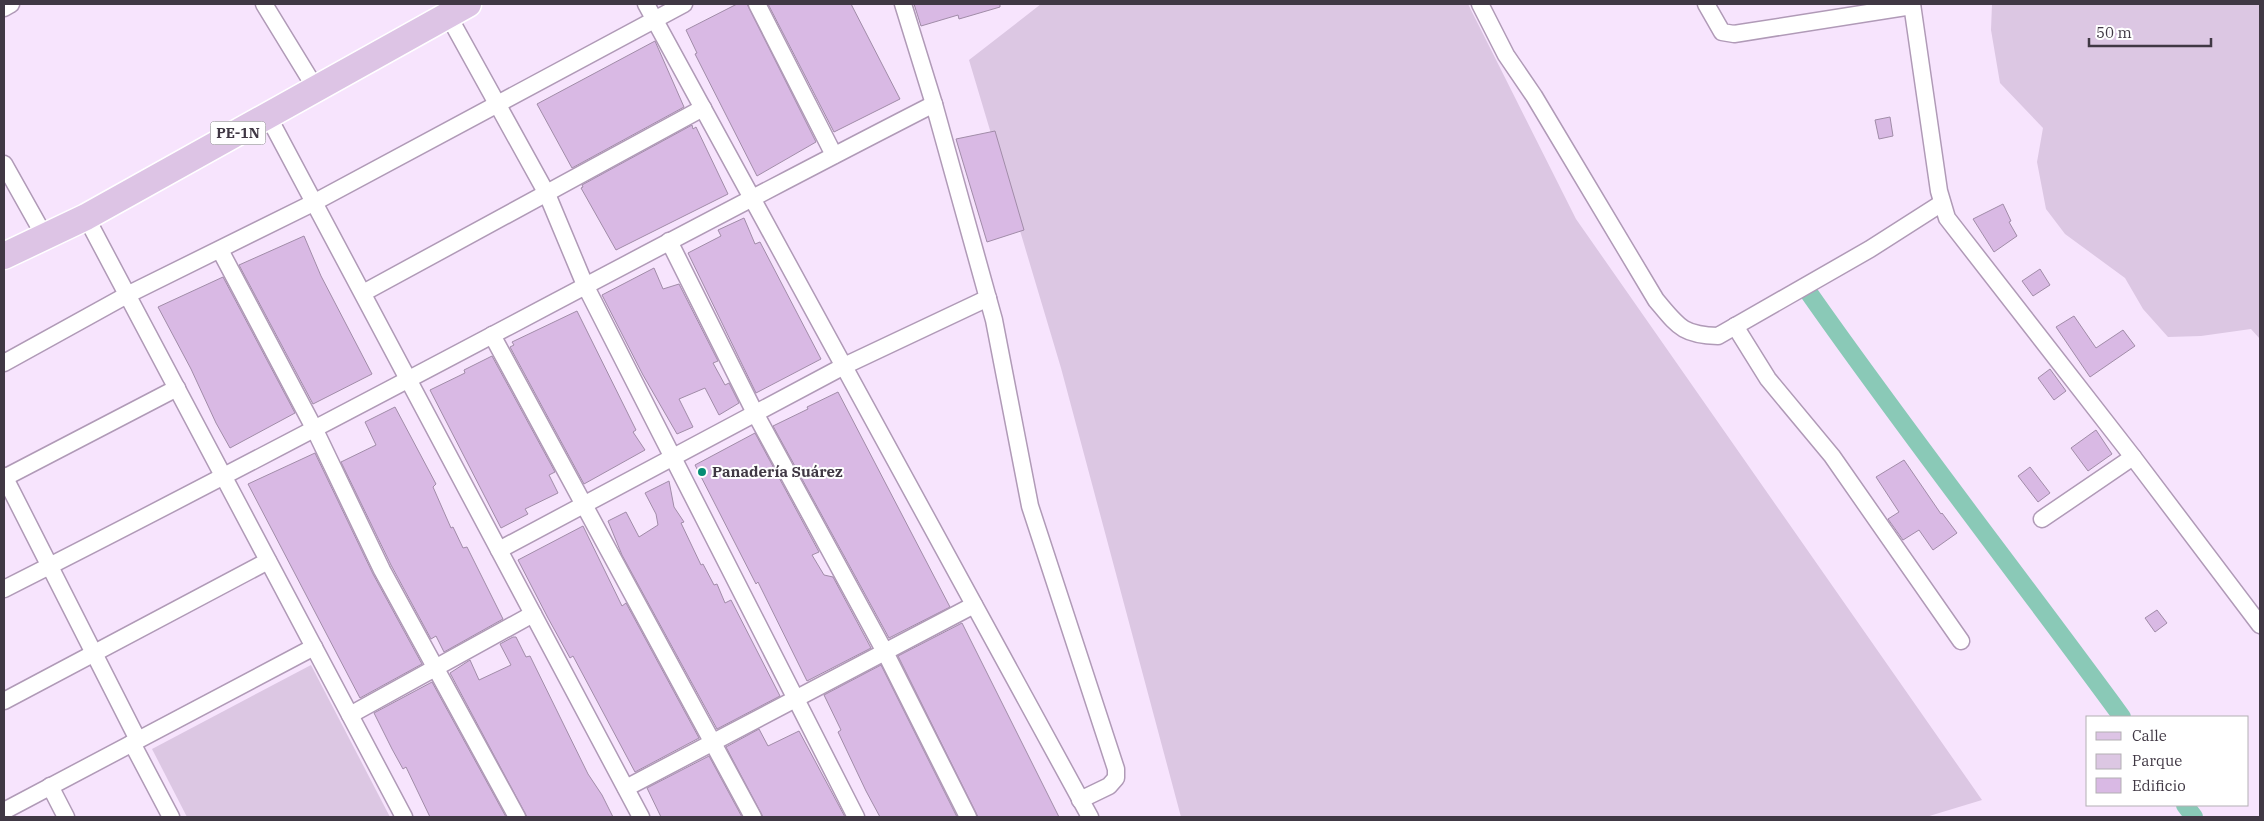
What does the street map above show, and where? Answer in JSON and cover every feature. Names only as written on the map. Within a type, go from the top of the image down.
[{"type":"main road","name":"PE-1N","points":[[4,256],[86,217],[458,9]]},
{"type":"street","points":[[4,8],[12,4]]},
{"type":"street","points":[[264,4],[316,89]]},
{"type":"street","points":[[646,4],[1090,817]]},
{"type":"street","points":[[4,363],[127,295],[315,202],[684,4]]},
{"type":"street","points":[[757,4],[834,155]]},
{"type":"street","points":[[903,4],[934,104],[988,298],[1030,506],[1116,769],[1116,778],[1109,786],[1080,800]]},
{"type":"street","points":[[1480,4],[1506,55],[1534,96],[1656,300],[1678,326],[1696,335],[1718,336],[1870,249],[1942,203]]},
{"type":"street","points":[[1706,4],[1722,32],[1734,34],[1912,5],[1942,203],[1947,218],[2133,457],[2260,625]]},
{"type":"street","points":[[458,9],[498,104],[547,194],[586,285],[856,817]]},
{"type":"street","points":[[4,589],[224,477],[752,197],[934,104]]},
{"type":"street","points":[[363,293],[703,108]]},
{"type":"street","points":[[268,116],[641,817]]},
{"type":"street","points":[[4,164],[46,237]]},
{"type":"street","points":[[86,217],[404,817]]},
{"type":"street","points":[[669,241],[755,413],[884,652],[968,817]]},
{"type":"street","points":[[220,250],[314,428],[382,570],[517,817]]},
{"type":"street","points":[[499,550],[844,366],[988,298]]},
{"type":"street","points":[[1735,326],[1768,379],[1832,456],[1961,640]]},
{"type":"street","points":[[492,334],[753,817]]},
{"type":"street","points":[[171,817],[94,654],[4,477],[177,388]]},
{"type":"street","points":[[2042,519],[2133,457]]},
{"type":"street","points":[[4,701],[268,561]]},
{"type":"street","points":[[626,788],[974,605]]},
{"type":"street","points":[[350,715],[533,614]]},
{"type":"street","points":[[4,811],[314,647]]},
{"type":"street","points":[[50,786],[66,817]]},
{"type":"green space","points":[[1041,4],[1468,4],[1576,219],[1982,800],[1926,817],[1181,817],[1061,368],[969,60]]},
{"type":"green space","points":[[1992,4],[2260,4],[2260,339],[2251,329],[2201,336],[2168,337],[2143,309],[2125,278],[2065,234],[2046,209],[2037,162],[2043,128],[2000,83],[1991,30]]},
{"type":"green space","points":[[311,665],[390,817],[187,817],[152,749]]},
{"type":"building","points":[[737,4],[747,4],[816,142],[757,176],[695,54],[697,53],[686,30]]},
{"type":"building","points":[[768,4],[851,4],[900,99],[834,132]]},
{"type":"building","points":[[914,4],[1000,4],[1000,7],[959,19],[958,15],[921,26]]},
{"type":"building","points":[[655,41],[684,107],[572,168],[537,104]]},
{"type":"building","points":[[1890,117],[1893,136],[1879,139],[1875,120]]},
{"type":"building","points":[[692,125],[693,129],[696,127],[728,194],[616,250],[581,188],[583,187],[582,185]]},
{"type":"building","points":[[995,131],[1024,230],[987,242],[956,139]]},
{"type":"building","points":[[2003,204],[2011,221],[2009,222],[2017,236],[1994,252],[1973,219]]},
{"type":"building","points":[[744,218],[755,244],[760,242],[821,359],[756,393],[688,253],[721,236],[718,230]]},
{"type":"building","points":[[304,236],[321,276],[372,374],[313,404],[239,265]]},
{"type":"building","points":[[654,268],[663,289],[679,284],[718,361],[713,363],[725,385],[729,383],[739,403],[719,415],[705,388],[679,399],[693,427],[677,434],[643,375],[602,295]]},
{"type":"building","points":[[2040,269],[2050,285],[2033,296],[2022,281]]},
{"type":"building","points":[[223,277],[295,413],[230,448],[158,307]]},
{"type":"building","points":[[577,311],[636,430],[633,432],[645,450],[584,484],[510,347],[514,345],[512,342]]},
{"type":"building","points":[[2074,316],[2096,348],[2123,330],[2135,346],[2090,377],[2056,327]]},
{"type":"building","points":[[492,356],[555,472],[549,475],[558,493],[525,509],[528,514],[501,528],[430,390],[465,373],[464,370]]},
{"type":"building","points":[[2050,369],[2066,391],[2054,400],[2038,378]]},
{"type":"building","points":[[838,392],[950,607],[889,638],[773,426]]},
{"type":"building","points":[[395,407],[436,484],[433,487],[451,528],[453,527],[463,548],[467,547],[503,619],[444,652],[436,636],[431,639],[391,565],[341,462],[376,445],[365,422]]},
{"type":"building","points":[[2096,430],[2112,454],[2088,471],[2071,448]]},
{"type":"building","points":[[755,433],[819,552],[812,555],[824,575],[833,577],[871,648],[807,681],[758,582],[756,584],[695,465]]},
{"type":"building","points":[[315,453],[373,574],[422,664],[360,698],[248,484]]},
{"type":"building","points":[[1904,460],[1941,514],[1957,533],[1933,550],[1919,530],[1903,540],[1888,519],[1899,512],[1876,477]]},
{"type":"building","points":[[2030,467],[2050,493],[2038,502],[2018,476]]},
{"type":"building","points":[[669,481],[674,507],[684,522],[681,523],[701,565],[703,564],[714,585],[717,584],[725,603],[731,600],[780,696],[717,729],[622,555],[608,521],[626,512],[639,537],[658,525],[656,514],[645,493]]},
{"type":"building","points":[[583,526],[622,606],[626,603],[699,738],[635,772],[573,656],[570,658],[518,560]]},
{"type":"building","points":[[2157,610],[2167,623],[2155,632],[2145,618]]},
{"type":"building","points":[[962,623],[1059,817],[978,817],[898,656]]},
{"type":"building","points":[[516,637],[526,657],[530,656],[588,774],[602,795],[613,817],[527,817],[450,673],[470,660],[479,680],[511,665],[500,644]]},
{"type":"building","points":[[881,665],[957,817],[880,817],[866,791],[838,732],[841,730],[824,695]]},
{"type":"building","points":[[432,682],[506,817],[430,817],[406,767],[403,769],[392,749],[374,713]]},
{"type":"building","points":[[759,729],[768,746],[799,731],[845,817],[763,817],[726,747]]},
{"type":"building","points":[[709,756],[742,817],[661,817],[647,788]]},
{"type":"waterway","points":[[1809,293],[1886,400],[2121,716]]},
{"type":"waterway","points":[[2186,806],[2194,817]]},
{"type":"place","name":"Panadería Suárez","points":[[702,472]]}]
